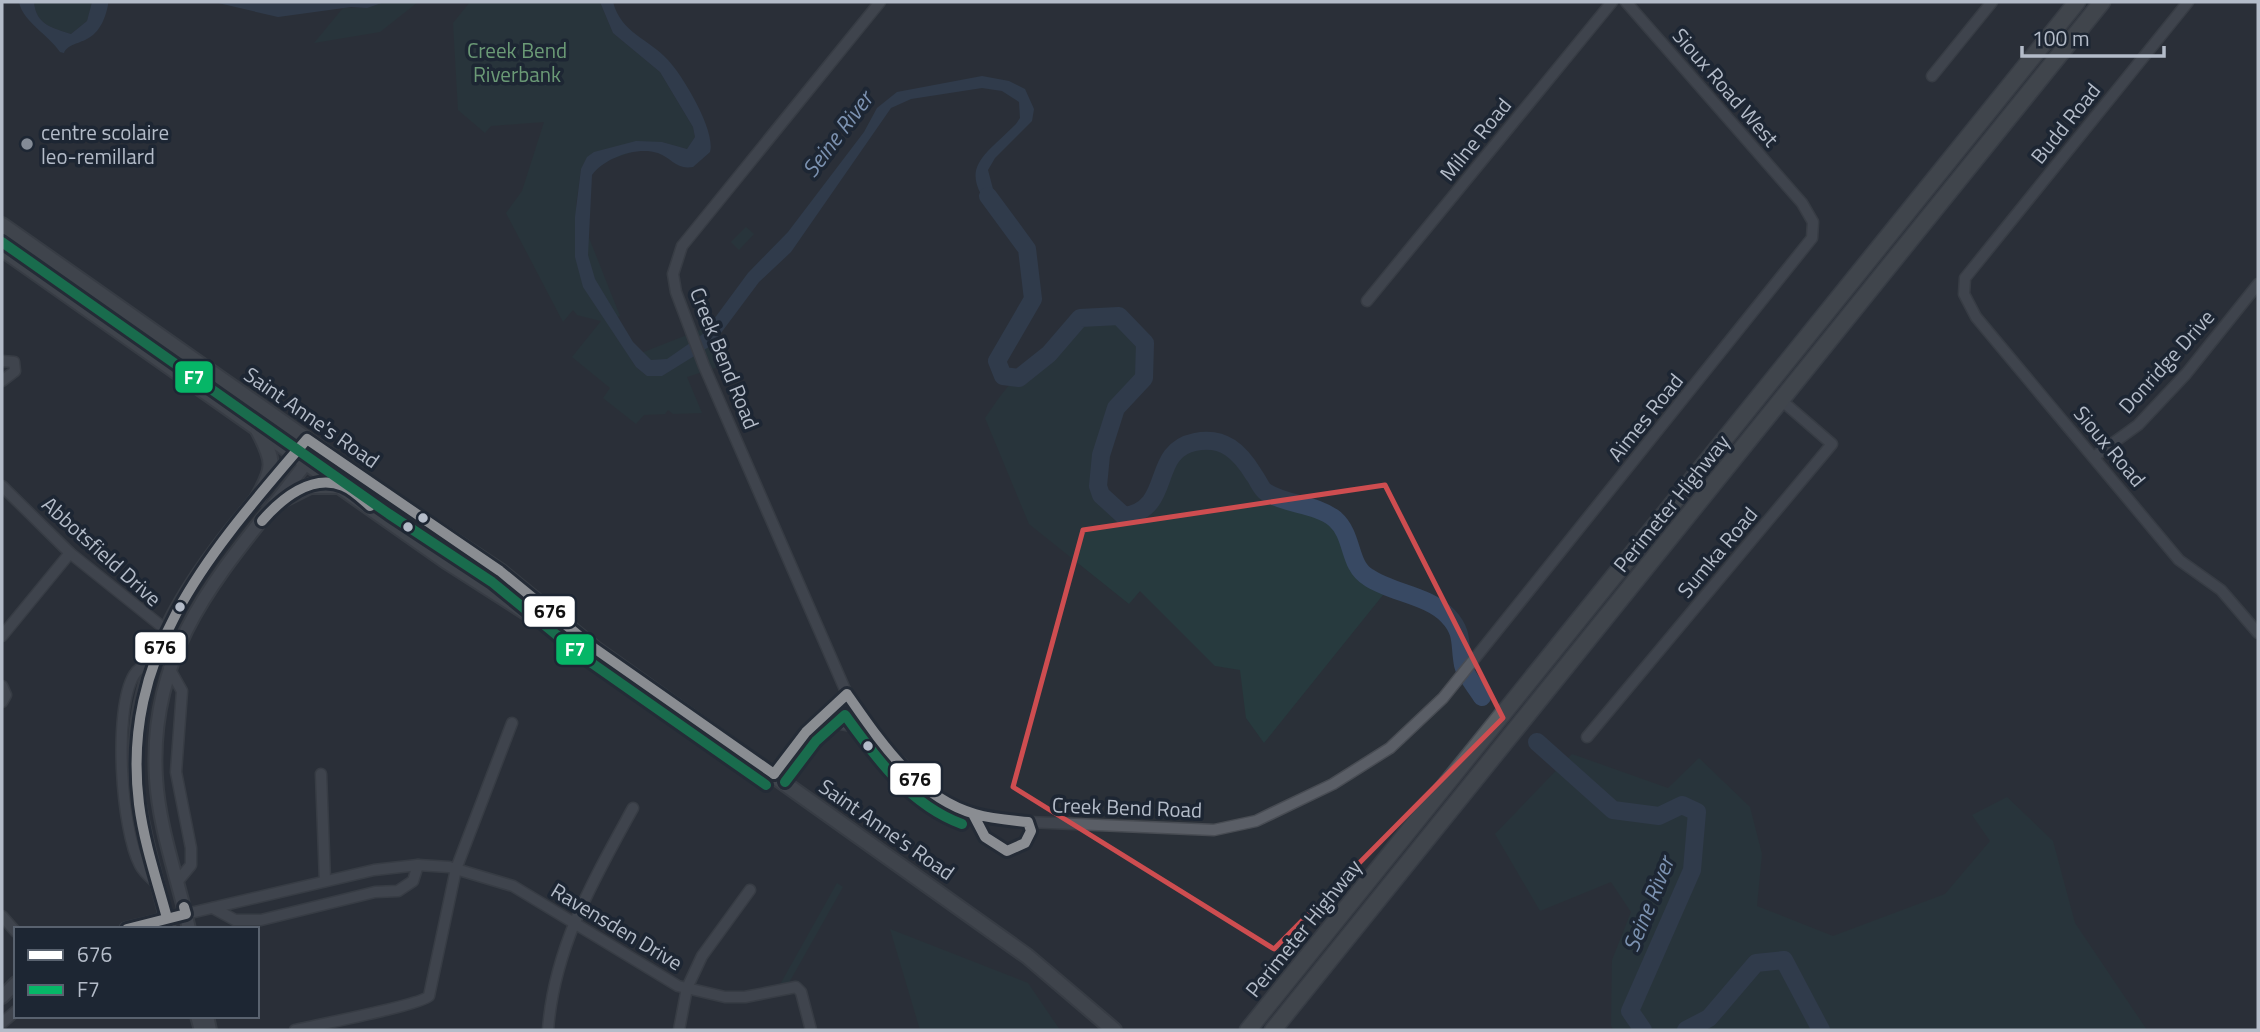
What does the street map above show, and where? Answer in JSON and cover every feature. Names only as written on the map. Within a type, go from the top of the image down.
[{"type":"highway","name":"Perimeter Highway","points":[[1248,1029],[2077,2]]},
{"type":"highway","name":"Perimeter Highway","points":[[1273,1030],[2102,2]]},
{"type":"main road","name":"Saint Anne's Road","points":[[2,225],[500,571],[594,648],[1027,956],[1114,1030]]},
{"type":"main road","name":"Saint Anne's Road","points":[[2,249],[477,582],[545,624],[594,648]]},
{"type":"main road","points":[[256,426],[272,458],[269,478],[257,499]]},
{"type":"main road","points":[[276,503],[310,486],[342,486]]},
{"type":"street","name":"Creek Bend Road","points":[[880,2],[682,246],[673,274],[676,292],[704,366],[847,694],[885,747],[938,798],[973,814],[1028,822],[1214,830],[1256,821],[1333,784],[1390,748],[1443,698],[1478,654]]},
{"type":"street","name":"Milne Road","points":[[1367,301],[1612,2]]},
{"type":"street","name":"Sioux Road West","points":[[1626,2],[1797,197]]},
{"type":"street","points":[[1932,76],[1992,2]]},
{"type":"street","name":"Budd Road","points":[[1972,268],[2188,2]]},
{"type":"street","name":"Aimes Road","points":[[1478,654],[1807,247],[1812,238],[1813,222],[1797,197]]},
{"type":"street","name":"Sioux Road","points":[[1972,268],[1965,278],[1964,294],[1976,317],[2095,456],[2179,560],[2221,590],[2258,633]]},
{"type":"street","name":"Donridge Drive","points":[[2095,456],[2138,425],[2170,391],[2258,284]]},
{"type":"street","points":[[2,361],[13,362],[15,371],[2,381]]},
{"type":"street","name":"Sumka Road","points":[[1587,737],[1832,444],[1781,400]]},
{"type":"street","points":[[189,927],[156,778],[158,713],[169,668],[180,641],[214,582],[276,503],[313,443]]},
{"type":"street","points":[[168,923],[144,827],[137,784],[140,711],[151,662],[164,630],[200,571],[257,499],[302,457]]},
{"type":"street","name":"Abbotsfield Drive","points":[[2,486],[70,552],[180,641]]},
{"type":"street","points":[[2,636],[70,552]]},
{"type":"street","points":[[169,668],[182,691],[176,772],[191,858],[191,865],[177,882]]},
{"type":"street","points":[[2,686],[6,695],[2,702]]},
{"type":"street","points":[[774,775],[806,732],[847,694]]},
{"type":"street","points":[[295,1030],[396,1006],[417,1004],[429,996],[456,869],[512,723]]},
{"type":"street","points":[[806,732],[836,723],[873,730]]},
{"type":"street","points":[[321,774],[325,881]]},
{"type":"street","points":[[548,1030],[556,970],[574,923],[633,808]]},
{"type":"street","points":[[214,908],[235,920],[261,920],[375,892],[398,891],[413,881],[418,865]]},
{"type":"street","name":"Ravensden Drive","points":[[186,914],[374,870],[418,865],[456,869],[513,886],[652,972],[687,988],[725,997],[745,997],[796,987],[801,992],[811,1030]]},
{"type":"street","points":[[679,1030],[687,988],[715,934],[750,890]]},
{"type":"street","points":[[141,927],[168,923],[186,914]]},
{"type":"street","points":[[2,916],[14,930]]},
{"type":"highlighted area","points":[[1385,485],[1503,718],[1274,949],[1013,787],[1083,530]]},
{"type":"green space","points":[[34,2],[92,2],[87,21],[71,34],[52,28],[42,21],[35,10]]},
{"type":"green space","name":"Creek Bend Riverbank","points":[[385,2],[418,2],[380,32],[314,43],[343,8],[367,8]]},
{"type":"green space","name":"Creek Bend Riverbank","points":[[470,2],[600,2],[613,33],[660,72],[693,127],[695,137],[687,149],[662,142],[581,169],[576,205],[620,316],[606,320],[636,367],[647,376],[636,355],[715,324],[731,363],[687,377],[702,413],[673,414],[668,410],[665,414],[644,415],[636,424],[603,398],[610,388],[572,357],[601,321],[577,315],[573,310],[563,322],[506,213],[522,191],[544,122],[491,126],[485,133],[458,110],[453,23]]},
{"type":"green space","points":[[746,227],[754,234],[739,250],[731,242]]},
{"type":"green space","points":[[1091,316],[1105,317],[1142,331],[1149,352],[1144,369],[1120,402],[1102,456],[1100,486],[1114,510],[1136,516],[1154,497],[1176,450],[1201,442],[1227,443],[1242,452],[1269,491],[1291,502],[1316,509],[1331,518],[1344,534],[1353,572],[1370,585],[1387,590],[1264,743],[1246,718],[1240,670],[1215,666],[1140,591],[1129,604],[1029,524],[985,418],[1007,387],[1040,364],[1066,330]]},
{"type":"green space","points":[[1572,754],[1668,788],[1699,758],[1750,807],[1762,854],[1757,906],[1833,936],[1945,894],[1990,841],[1972,815],[2007,797],[2053,841],[2075,923],[2147,1030],[1613,1030],[1612,960],[1631,912],[1611,882],[1540,911],[1495,834]]},
{"type":"green space","points":[[837,883],[843,887],[786,988],[777,990]]},
{"type":"green space","points":[[890,929],[1028,983],[1060,1030],[920,1030]]},
{"type":"water","points":[[19,2],[34,2],[35,10],[42,21],[52,28],[71,34],[87,21],[92,2],[108,2],[108,5],[104,19],[92,36],[68,48],[64,53],[25,16]]},
{"type":"water","points":[[214,2],[385,2],[367,8],[351,7],[278,17]]},
{"type":"water","points":[[600,2],[613,2],[622,21],[668,60],[697,104],[711,143],[710,152],[693,167],[678,165],[658,153],[641,151],[631,152],[604,163],[592,175],[588,255],[595,279],[633,342],[651,360],[667,359],[703,334],[748,273],[788,232],[864,132],[877,108],[897,92],[982,76],[1009,81],[1025,89],[1034,109],[1032,121],[995,158],[988,170],[993,189],[1006,207],[998,217],[985,201],[976,176],[984,156],[1020,118],[1019,102],[1002,91],[982,88],[911,99],[891,108],[791,252],[759,282],[712,345],[662,376],[647,376],[636,367],[583,287],[575,257],[575,217],[581,169],[587,157],[594,152],[636,141],[662,142],[687,149],[695,137],[693,127],[660,72],[613,33]]},
{"type":"waterway","name":"Seine River","points":[[988,196],[1027,249],[1033,299],[997,361],[1003,376],[1019,378],[1049,354],[1080,318],[1119,316],[1145,343],[1144,378],[1116,408],[1101,455],[1098,486],[1101,495],[1124,516],[1140,511],[1150,503],[1172,456],[1181,447],[1205,441],[1223,444],[1243,459],[1266,492],[1283,500],[1319,510],[1335,519],[1345,534],[1357,565],[1368,577],[1430,603],[1448,616],[1459,633],[1464,669],[1482,697]]},
{"type":"waterway","name":"Seine River","points":[[1537,742],[1613,810],[1659,816],[1682,805],[1697,812],[1692,870],[1630,1011],[1643,1030]]},
{"type":"waterway","name":"Seine River","points":[[1686,1030],[1709,1018],[1756,963],[1784,960],[1821,1030]]},
{"type":"transit line","name":"F7","points":[[2,242],[389,514],[492,582],[586,659],[766,785]]},
{"type":"transit line","name":"676","points":[[167,918],[147,847],[139,804],[137,749],[144,697],[159,650],[181,605],[208,562],[239,520],[307,439],[500,571],[594,648],[774,774]]},
{"type":"transit line","name":"676","points":[[262,521],[278,504],[298,490],[320,483],[343,486],[370,506]]},
{"type":"transit line","name":"676","points":[[774,774],[806,732],[847,694],[886,748],[917,781],[935,795],[975,814],[1028,822],[1031,831],[1025,843],[1007,851],[985,837],[973,814]]},
{"type":"transit line","name":"F7","points":[[785,782],[816,741],[845,715],[869,748],[910,792],[943,816],[962,824]]},
{"type":"transit line","name":"676","points":[[135,927],[186,914],[184,907]]},
{"type":"place","name":"centre scolaire leo-remillard","points":[[27,144]]}]
